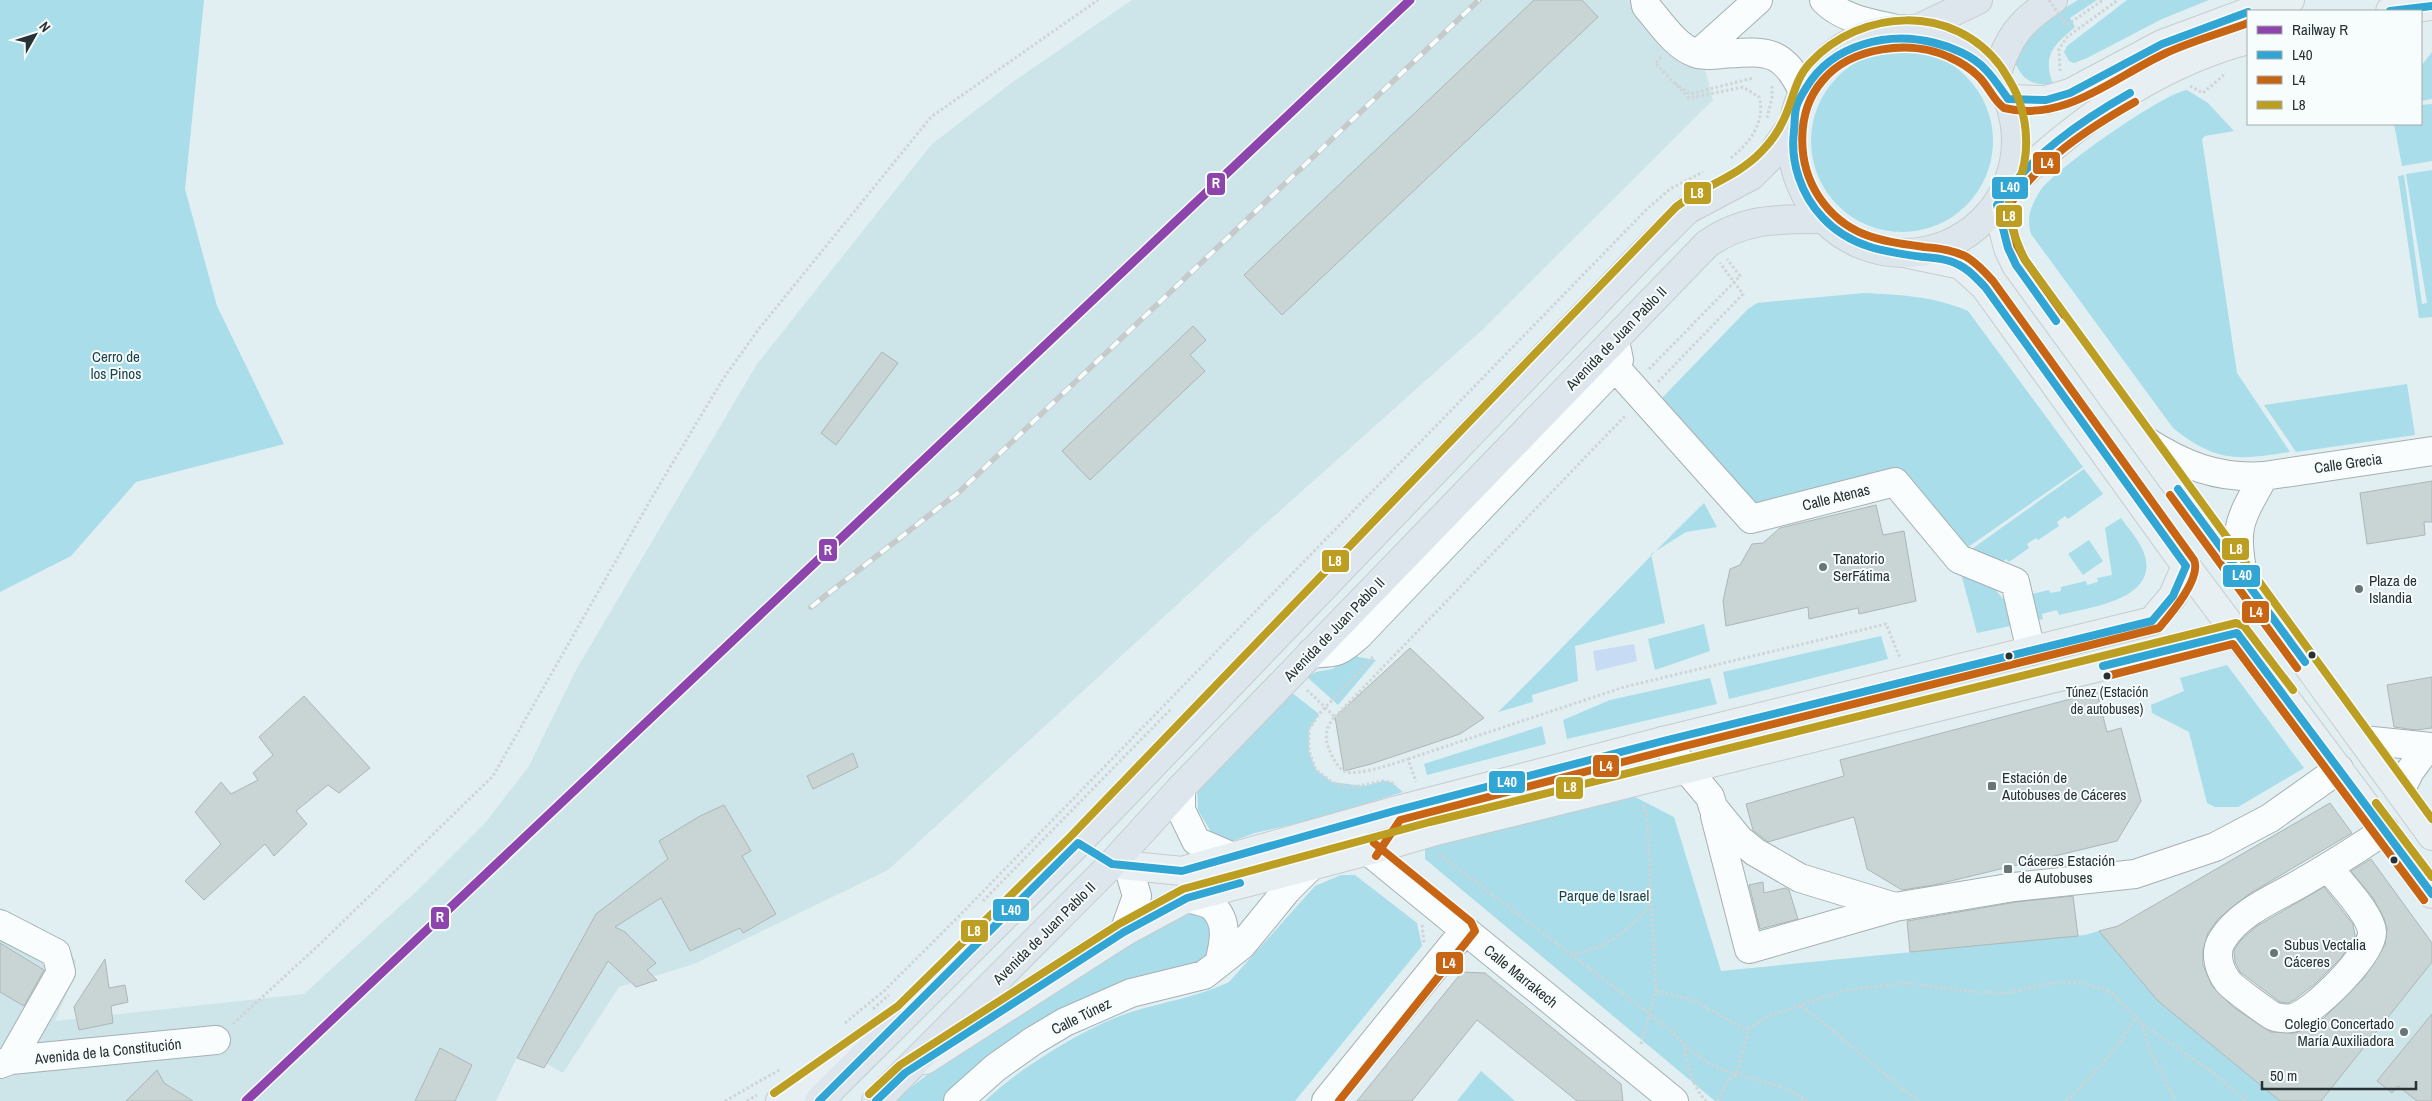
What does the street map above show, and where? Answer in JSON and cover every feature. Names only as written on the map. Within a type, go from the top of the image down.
[{"type":"highway","points":[[1906,29],[1952,40],[1980,58],[2002,88],[2016,129],[2014,167],[2002,198],[1970,233],[1951,244],[1926,252],[1909,254],[1884,252],[1854,242],[1823,219],[1800,184],[1793,159],[1794,122],[1803,92],[1815,72],[1832,54],[1866,35],[1906,29],[1978,0]]},
{"type":"highway","points":[[2002,88],[2006,47],[2017,28],[2031,14],[2054,0]]},
{"type":"highway","points":[[819,1101],[899,1003],[1078,843],[1628,269],[1687,210],[1751,176],[1770,157],[1794,122]]},
{"type":"highway","name":"Avenida de Juan Pablo II","points":[[876,1101],[1120,865],[1181,788],[1710,242],[1727,231],[1755,222],[1788,219],[1823,219]]},
{"type":"highway","points":[[1078,843],[1120,865]]},
{"type":"main road","points":[[2256,10],[2290,0]]},
{"type":"main road","points":[[2398,10],[2432,6]]},
{"type":"main road","points":[[2002,88],[2046,100],[2070,93],[2162,44],[2247,13]]},
{"type":"main road","points":[[2247,40],[2181,64],[2115,101],[2044,153],[2002,198],[2006,241],[2016,265],[2244,580],[2364,740],[2432,836]]},
{"type":"main road","points":[[1909,254],[1961,265],[1984,286],[2186,566],[2432,894]]},
{"type":"main road","points":[[1120,865],[1182,871],[1231,856],[1663,741],[1910,682],[2152,621],[2173,596],[2186,566]]},
{"type":"main road","points":[[905,1073],[1124,932],[1187,898],[1314,863],[1368,851],[1432,832],[2237,633]]},
{"type":"main road","points":[[771,1096],[899,1003]]},
{"type":"street","points":[[1645,0],[1646,6],[1684,48],[1698,54],[1761,64],[1774,56],[1788,66],[1803,92]]},
{"type":"street","points":[[1824,0],[1840,12],[1852,17],[1906,29]]},
{"type":"street","points":[[1698,54],[1751,6]]},
{"type":"street","points":[[1751,6],[1743,20],[1745,29],[1761,64]]},
{"type":"street","points":[[1311,654],[1334,654],[1344,650],[1630,384],[1619,360],[1615,339]]},
{"type":"street","name":"Calle Atenas","points":[[1630,384],[1751,519],[1895,482],[1959,559],[2015,582],[2031,651]]},
{"type":"street","name":"Calle Grecia","points":[[2142,439],[2172,458],[2204,470],[2240,477],[2264,476],[2432,451]]},
{"type":"street","points":[[2244,580],[2238,548],[2240,522],[2264,476]]},
{"type":"street","points":[[2109,631],[2116,663]]},
{"type":"street","points":[[2364,740],[2429,748]]},
{"type":"street","points":[[1663,741],[1710,797],[1749,949],[1895,907],[2014,887],[2135,874],[2215,847],[2270,818],[2339,770]]},
{"type":"street","points":[[2400,791],[2410,771],[2429,748]]},
{"type":"street","points":[[1181,788],[1181,810],[1196,841],[1231,856]]},
{"type":"street","points":[[1713,807],[1739,838],[1755,852],[1800,878],[1895,907]]},
{"type":"street","points":[[1325,831],[1346,836],[1368,851],[1394,812]]},
{"type":"street","points":[[2328,867],[2368,919],[2372,932],[2369,946],[2330,993],[2313,1008],[2292,1018],[2274,1016],[2228,982],[2217,960],[2221,941],[2234,925],[2252,911],[2328,867],[2384,830]]},
{"type":"street","name":"Calle Marrakech","points":[[1368,851],[1629,1064],[1665,1098]]},
{"type":"street","name":"Calle Túnez","points":[[958,1101],[995,1068],[1033,1041],[1065,1022],[1131,993],[1204,975],[1242,946],[1287,890],[1314,863]]},
{"type":"street","points":[[1120,865],[1138,896],[1124,932]]},
{"type":"street","points":[[1187,898],[1212,906],[1223,922],[1225,942],[1219,963]]},
{"type":"street","points":[[0,924],[56,953],[62,972],[5,1062]]},
{"type":"street","points":[[1326,1101],[1465,930]]},
{"type":"street","name":"Avenida de la Constitución","points":[[5,1062],[216,1040]]},
{"type":"path","points":[[216,1040],[321,943],[493,776],[654,494],[723,379],[758,330],[931,117],[1098,0]]},
{"type":"path","points":[[2049,0],[2067,25],[2103,0]]},
{"type":"path","points":[[2070,93],[2060,69],[2059,49],[2067,37],[2118,0]]},
{"type":"path","points":[[1671,81],[1690,94],[1761,64]]},
{"type":"path","points":[[1766,120],[1772,98],[1771,83]]},
{"type":"path","points":[[1726,161],[1738,152],[1753,135],[1762,109],[1759,97]]},
{"type":"path","points":[[840,1028],[885,990],[965,910],[1640,216],[1670,188],[1706,171]]},
{"type":"path","points":[[1670,188],[1687,210]]},
{"type":"path","points":[[1630,384],[1743,294],[1710,242]]},
{"type":"path","points":[[1710,242],[1740,276],[1630,384],[1334,717],[1326,733],[1327,743],[1336,762],[1344,771],[1353,774],[1408,759],[1624,688],[1886,624],[1910,682]]},
{"type":"path","points":[[1380,650],[1319,714],[1309,730],[1309,751],[1316,770],[1332,782],[1348,788],[1391,782],[1403,792],[1414,793],[1424,804]]},
{"type":"path","points":[[1290,675],[1334,717]]},
{"type":"path","points":[[980,904],[1175,704]]},
{"type":"path","points":[[1408,759],[1424,804]]},
{"type":"path","points":[[1629,1064],[1641,1046],[1651,1016],[1656,992],[1647,816],[1637,781]]},
{"type":"path","points":[[1432,832],[1440,856],[1651,1016],[1697,1056],[1720,1069],[1766,1080],[1807,1101]]},
{"type":"path","points":[[1569,954],[1586,952],[1608,943],[1639,918],[1652,902]]},
{"type":"path","points":[[1422,924],[1425,949]]},
{"type":"path","points":[[1718,1101],[1728,1082],[1737,1073],[1749,1028],[1769,1016],[1845,990],[1907,983],[1975,992],[2009,993],[2045,984],[2078,982],[2111,992],[2136,1016],[2141,1023],[2151,1052],[2176,1101]]},
{"type":"path","points":[[1656,992],[1693,1000],[1748,1031]]},
{"type":"path","points":[[869,1012],[899,1003]]},
{"type":"path","points":[[1801,1006],[1838,1032],[1881,1073],[1919,1101]]},
{"type":"path","points":[[2066,1101],[2100,1068],[2120,1043],[2136,1016]]},
{"type":"path","points":[[2141,1023],[2212,1072],[2246,1101]]},
{"type":"path","points":[[1684,1044],[1685,1056],[1700,1095],[1706,1101]]},
{"type":"path","points":[[725,1101],[783,1067]]},
{"type":"path","points":[[747,1101],[771,1096]]},
{"type":"shaded area","points":[[1132,0],[1634,0],[1702,58],[1713,100],[1480,332],[1254,534],[888,870],[694,964],[619,987],[563,1073],[521,1049],[496,1101],[0,1101],[0,908],[61,942],[76,961],[73,979],[55,1021],[304,994],[419,889],[485,823],[529,766],[576,670],[757,364],[932,144],[1014,81]]},
{"type":"shaded area","points":[[1634,644],[1637,661],[1596,671],[1593,651]]},
{"type":"shaded area","name":"Colegio Concertado María Auxiliadora","points":[[2432,962],[2432,1101],[2321,1101]]},
{"type":"green space","name":"Cerro de los Pinos","points":[[0,0],[204,0],[185,189],[217,306],[284,444],[136,482],[71,556],[0,592]]},
{"type":"green space","points":[[2078,0],[2097,0],[2070,18],[2075,27],[2061,39],[2052,51],[2049,65],[2053,84],[2040,84],[2030,81],[2022,74],[2015,63],[2020,51],[2040,25]]},
{"type":"green space","points":[[2127,0],[2209,0],[2162,19],[2087,58],[2074,63],[2069,61],[2064,52],[2067,46]]},
{"type":"green space","points":[[1902,50],[1920,52],[1937,57],[1960,71],[1972,83],[1986,106],[1991,123],[1993,141],[1991,159],[1986,176],[1972,199],[1960,211],[1937,225],[1920,230],[1902,232],[1884,230],[1867,225],[1844,211],[1832,199],[1818,176],[1813,159],[1811,141],[1813,123],[1818,106],[1832,83],[1844,71],[1867,57],[1884,52]]},
{"type":"green space","points":[[2432,52],[2432,99],[2422,101],[2422,65]]},
{"type":"green space","points":[[2187,90],[2208,103],[2234,131],[2205,136],[2202,139],[2237,373],[2290,452],[2256,457],[2228,456],[2203,448],[2173,428],[2031,234],[2029,217],[2040,191],[2066,166],[2133,118],[2156,104]]},
{"type":"green space","points":[[2432,104],[2432,161],[2402,166],[2394,125],[2422,125],[2422,105]]},
{"type":"green space","points":[[2432,170],[2432,317],[2419,318],[2398,176],[2404,175],[2422,304],[2427,303],[2406,174]]},
{"type":"green space","points":[[1864,293],[1930,299],[1968,311],[2083,467],[1961,552],[1896,474],[1758,508],[1662,398],[1748,309],[1757,303]]},
{"type":"green space","points":[[2407,384],[2415,435],[2296,452],[2264,405]]},
{"type":"green space","points":[[2084,469],[2103,494],[2068,519],[2065,516],[2057,522],[2059,526],[2038,540],[2036,538],[2027,544],[2029,548],[2009,562],[2006,559],[1997,565],[1962,556]]},
{"type":"green space","points":[[1704,503],[1717,527],[1686,532],[1656,551]]},
{"type":"green space","points":[[2121,518],[2136,538],[2145,555],[2145,575],[2139,585],[2128,594],[2115,600],[2059,615],[2057,610],[2042,614],[2043,619],[2029,622],[2024,596],[2049,590],[2050,593],[2061,591],[2061,587],[2086,581],[2087,585],[2098,582],[2097,578],[2112,575],[2105,528]]},
{"type":"green space","points":[[2089,540],[2103,561],[2083,575],[2068,554]]},
{"type":"green space","points":[[1651,556],[1665,623],[1575,646],[1578,681],[1532,695],[1533,702],[1498,712],[1550,660]]},
{"type":"green space","points":[[1959,566],[1994,588],[2003,599],[2013,600],[2020,624],[1977,633]]},
{"type":"green space","points":[[1704,624],[1710,651],[1655,670],[1648,639]]},
{"type":"green space","points":[[1881,636],[1888,659],[1729,699],[1723,672]]},
{"type":"green space","points":[[1353,651],[1358,657],[1376,660],[1338,705],[1307,677],[1316,672],[1333,669]]},
{"type":"green space","points":[[2227,665],[2304,768],[2238,807],[2215,807],[2207,803],[2189,732],[2152,713],[2151,705],[2184,691],[2180,678]]},
{"type":"green space","points":[[1710,678],[1717,704],[1567,739],[1563,720],[1610,700]]},
{"type":"green space","points":[[1291,692],[1319,714],[1309,730],[1309,751],[1316,770],[1332,782],[1364,786],[1383,781],[1391,782],[1403,792],[1315,819],[1255,833],[1228,843],[1213,835],[1198,810],[1197,785]]},
{"type":"green space","points":[[1542,726],[1546,744],[1427,775],[1424,764]]},
{"type":"green space","name":"Parque de Israel","points":[[1635,797],[1674,817],[1721,971],[2085,935],[2099,931],[2158,1001],[2280,1101],[1715,1101],[1425,859],[1425,848]]},
{"type":"green space","points":[[1341,875],[1355,875],[1417,923],[1422,946],[1295,1101],[985,1101],[1034,1062],[1094,1027],[1131,1012],[1193,995],[1229,982],[1315,886]]},
{"type":"green space","points":[[1194,908],[1212,920],[1214,948],[1202,962],[968,1078],[944,1101],[894,1101],[965,1047],[1002,1022],[1116,952]]},
{"type":"green space","points":[[1481,1071],[1515,1101],[1457,1101]]},
{"type":"building","points":[[1534,0],[1582,0],[1598,17],[1282,315],[1244,275]]},
{"type":"building","points":[[1193,326],[1206,340],[1190,355],[1205,371],[1090,480],[1062,451]]},
{"type":"building","points":[[882,352],[898,363],[836,445],[821,433]]},
{"type":"building","points":[[2432,481],[2432,522],[2424,522],[2425,535],[2367,544],[2360,493]]},
{"type":"building","name":"Tanatorio SerFátima","points":[[1876,505],[1883,535],[1904,531],[1916,601],[1859,614],[1858,608],[1809,619],[1808,607],[1726,626],[1723,601],[1730,569],[1740,565],[1752,544],[1763,543],[1780,528]]},
{"type":"building","points":[[1410,648],[1484,718],[1460,734],[1371,764],[1344,771],[1335,717]]},
{"type":"building","points":[[2432,677],[2432,728],[2416,730],[2394,727],[2387,685]]},
{"type":"building","name":"Estación de Autobuses de Cáceres","points":[[2097,692],[2107,732],[2121,728],[2141,801],[2117,841],[1934,885],[1902,890],[1867,869],[1854,817],[1768,842],[1753,830],[1746,804],[1844,776],[1840,760]]},
{"type":"building","points":[[304,696],[370,768],[339,793],[328,785],[296,811],[307,824],[274,856],[265,844],[204,900],[185,881],[221,844],[195,812],[221,782],[231,794],[258,780],[253,773],[273,755],[259,737]]},
{"type":"building","points":[[853,753],[858,767],[813,789],[807,776]]},
{"type":"building","points":[[2330,803],[2352,833],[2249,894],[2218,919],[2208,933],[2203,950],[2203,965],[2212,986],[2233,1007],[2271,1032],[2295,1033],[2308,1028],[2324,1018],[2364,978],[2385,945],[2387,929],[2384,918],[2373,898],[2351,871],[2371,859],[2432,943],[2432,962],[2321,1101],[2280,1101],[2158,1001],[2099,931],[2118,926]]},
{"type":"building","points":[[724,805],[751,851],[742,856],[776,914],[743,933],[740,928],[690,951],[661,898],[615,927],[625,932],[656,963],[647,970],[657,980],[636,987],[608,961],[544,1068],[517,1058],[596,914],[668,859],[659,841],[700,816]]},
{"type":"building","points":[[1763,882],[1764,893],[1785,888],[1789,890],[1798,919],[1760,929],[1749,885]]},
{"type":"building","points":[[2324,887],[2353,924],[2355,936],[2341,958],[2316,983],[2294,1000],[2288,1003],[2280,1002],[2240,972],[2235,962],[2234,950],[2241,940],[2257,926]]},
{"type":"building","points":[[2073,896],[2078,936],[1910,952],[1907,921],[2016,902]]},
{"type":"building","points":[[0,943],[44,970],[24,1006],[0,992]]},
{"type":"building","points":[[105,959],[109,988],[125,985],[128,1002],[111,1006],[113,1023],[79,1030],[74,1007]]},
{"type":"building","points":[[1462,972],[1485,973],[1621,1084],[1623,1101],[1577,1101],[1477,1020],[1412,1101],[1357,1101]]},
{"type":"building","points":[[2432,1014],[2432,1101],[2417,1101],[2398,1086],[2392,1093],[2377,1081]]},
{"type":"building","points":[[440,1048],[472,1065],[455,1101],[415,1101]]},
{"type":"building","points":[[157,1070],[164,1083],[193,1101],[126,1101]]},
{"type":"railway","points":[[811,607],[959,492],[1479,0]]},
{"type":"rail line","name":"R","points":[[246,1101],[1410,0]]},
{"type":"transit line","name":"L40","points":[[2398,10],[2432,6]]},
{"type":"transit line","name":"L40","points":[[819,1101],[1078,843],[1112,864],[1182,871],[1394,811],[1663,741],[2152,621],[2173,596],[2186,566],[1985,287],[1973,275],[1963,267],[1946,260],[1895,253],[1856,242],[1833,228],[1815,209],[1803,189],[1796,166],[1793,143],[1795,111],[1806,88],[1817,73],[1831,61],[1846,51],[1880,40],[1917,40],[1948,47],[1980,64],[2008,99],[2046,100],[2070,93],[2162,44],[2247,12]]},
{"type":"transit line","name":"L8","points":[[774,1093],[898,1006],[1071,836],[1676,207],[1752,161],[1768,145],[1781,125],[1800,77],[1810,63],[1831,45],[1855,31],[1880,23],[1907,20],[1933,23],[1958,32],[1981,46],[2001,67],[2017,96],[2026,131],[2026,151],[2022,172],[2008,206],[2014,233],[2025,260],[2432,819]]},
{"type":"transit line","name":"L4","points":[[1376,856],[1400,820],[1665,751],[2159,628],[2184,596],[2193,576],[2194,560],[1993,281],[1980,267],[1969,258],[1955,252],[1893,242],[1866,235],[1841,221],[1830,210],[1819,197],[1806,169],[1802,138],[1804,122],[1807,107],[1823,80],[1849,60],[1865,53],[1882,49],[1917,48],[1934,51],[1949,57],[1964,65],[1978,76],[2004,108],[2026,111],[2048,109],[2068,104],[2108,85],[2166,53],[2247,23]]},
{"type":"transit line","name":"L40","points":[[2056,321],[2016,265],[2008,248],[1997,205],[2010,187],[2040,156],[2074,128],[2130,93]]},
{"type":"transit line","name":"L4","points":[[2064,315],[2025,260],[2017,245],[2008,207],[2034,175],[2065,147],[2099,123],[2135,102]]},
{"type":"transit line","name":"L40","points":[[2178,489],[2305,662]]},
{"type":"transit line","name":"L4","points":[[2170,495],[2297,668]]},
{"type":"transit line","name":"L8","points":[[869,1094],[900,1065],[1119,924],[1183,889],[1430,822],[2236,623],[2244,626],[2293,690]]},
{"type":"transit line","name":"L40","points":[[2103,666],[2237,633],[2432,894]]},
{"type":"transit line","name":"L4","points":[[2107,676],[2233,644],[2424,900]]},
{"type":"transit line","name":"L8","points":[[2376,803],[2432,877]]},
{"type":"transit line","name":"L4","points":[[1339,1101],[1475,931],[1471,922],[1374,843]]},
{"type":"transit line","name":"L40","points":[[876,1101],[905,1073],[1124,932],[1187,898],[1240,883]]},
{"type":"place","name":"Tanatorio SerFátima","points":[[1823,567]]},
{"type":"place","name":"Plaza de Islandia","points":[[2359,589]]},
{"type":"place","name":"Túnez (Estación de autobuses)","points":[[2107,676]]},
{"type":"place","name":"Estación de Autobuses de Cáceres","points":[[1992,786]]},
{"type":"place","name":"Cáceres Estación de Autobuses","points":[[2008,869]]},
{"type":"place","name":"Subus Vectalia Cáceres","points":[[2274,953]]},
{"type":"place","name":"Colegio Concertado María Auxiliadora","points":[[2404,1032]]}]
